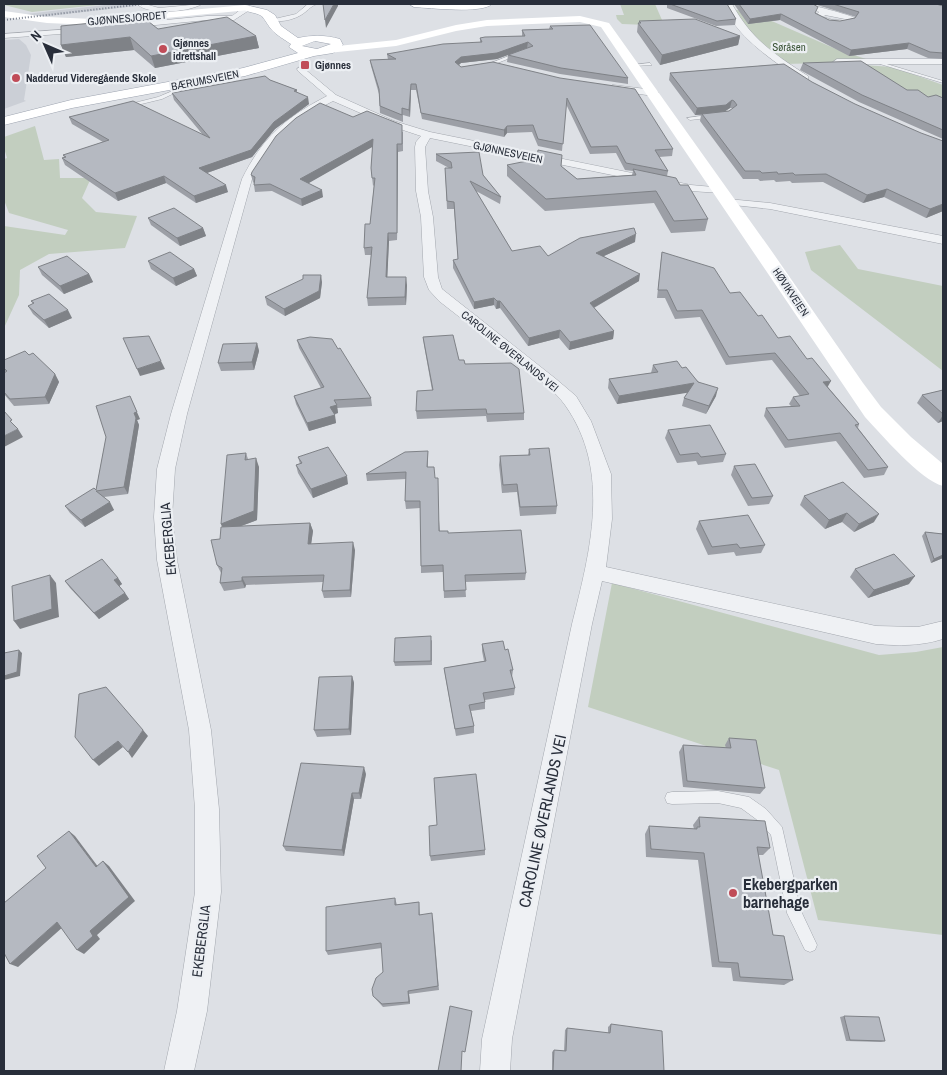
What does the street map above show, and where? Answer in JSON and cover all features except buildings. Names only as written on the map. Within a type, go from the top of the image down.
[{"type":"main road","points":[[414,4],[450,7],[487,4]]},
{"type":"main road","name":"GJØNNESJORDET","points":[[4,14],[47,20],[86,22],[194,8],[243,7],[271,14],[276,28],[296,46]]},
{"type":"main road","name":"HØVIKVEIEN","points":[[332,46],[365,47],[396,43],[456,28],[494,22],[575,19],[605,25],[654,93],[869,406],[903,443],[943,477]]},
{"type":"main road","points":[[286,35],[310,39],[327,39],[332,46],[315,52],[296,46]]},
{"type":"main road","points":[[284,61],[296,46],[310,39]]},
{"type":"main road","name":"BÆRUMSVEIEN","points":[[4,121],[71,104],[245,72],[315,52]]},
{"type":"main road","name":"BÆRUMSVEIEN","points":[[4,125],[95,100]]},
{"type":"street","points":[[141,4],[145,8],[160,10],[194,8]]},
{"type":"street","points":[[726,4],[734,17],[752,38],[784,65],[812,82]]},
{"type":"street","points":[[807,4],[824,12]]},
{"type":"street","points":[[234,18],[243,7]]},
{"type":"street","name":"GJØNNESJORDET","points":[[4,36],[46,34],[201,18],[234,18]]},
{"type":"street","points":[[829,62],[943,62]]},
{"type":"street","points":[[484,63],[494,63],[512,68]]},
{"type":"street","points":[[784,65],[803,63]]},
{"type":"street","points":[[301,69],[333,97],[391,123],[428,135]]},
{"type":"street","points":[[599,86],[654,93]]},
{"type":"street","name":"EKEBERGLIA","points":[[180,1071],[192,1011],[208,892],[207,810],[200,730],[167,560],[163,517],[166,468],[179,414],[253,164],[266,144],[279,130],[311,108],[333,97]]},
{"type":"street","name":"GJØNNESVEIEN","points":[[428,135],[707,191],[721,191],[770,206],[943,240]]},
{"type":"street","name":"CAROLINE ØVERLANDS VEI","points":[[428,135],[421,142],[420,147],[422,191],[427,218],[431,277],[436,290],[551,382],[570,400],[583,421],[602,474],[603,519],[595,572],[582,624],[499,1029],[495,1071]]},
{"type":"street","points":[[595,572],[876,635],[912,638],[931,635],[943,630]]},
{"type":"lane","points":[[271,14],[298,15],[305,11],[308,5],[315,4]]},
{"type":"lane","points":[[227,25],[234,18]]},
{"type":"lane","points":[[494,63],[529,51]]},
{"type":"lane","points":[[882,63],[943,82]]},
{"type":"lane","points":[[634,65],[650,64]]},
{"type":"lane","points":[[115,109],[160,98],[177,91]]},
{"type":"lane","points":[[705,117],[715,112]]},
{"type":"lane","points":[[690,118],[726,115]]},
{"type":"lane","points":[[672,798],[718,797],[735,800],[744,802],[761,814],[776,832],[794,913],[810,946]]},
{"type":"shaded area","points":[[113,4],[134,4],[136,6],[41,17],[26,14]]},
{"type":"shaded area","name":"Nadderud Videregående Skole","points":[[19,39],[26,45],[31,55],[24,100],[26,101],[4,109],[4,40]]},
{"type":"green space","points":[[4,4],[107,4],[32,12]]},
{"type":"green space","points":[[620,4],[655,4],[662,20],[648,25],[622,24],[616,15],[624,15]]},
{"type":"green space","name":"Søråsen","points":[[735,10],[749,11],[836,49],[875,62],[783,64],[753,38]]},
{"type":"green space","points":[[863,65],[893,67],[943,85],[943,107],[889,83]]},
{"type":"green space","points":[[35,126],[44,160],[59,159],[60,178],[91,178],[82,198],[96,212],[137,216],[125,248],[49,254],[20,270],[19,295],[4,328],[4,226],[65,235],[68,230],[9,213],[4,200],[4,159],[7,158],[4,148],[4,137]]},
{"type":"green space","points":[[840,245],[858,269],[943,286],[943,371],[811,270],[805,252]]},
{"type":"green space","points":[[612,583],[879,655],[916,652],[943,647],[943,935],[818,920],[779,770],[588,707]]},
{"type":"railway","points":[[4,20],[143,4]]},
{"type":"place","name":"Gjønnes idrettshall","points":[[163,49]]},
{"type":"place","name":"Gjønnes","points":[[305,65]]},
{"type":"place","name":"Nadderud Videregående Skole","points":[[16,78]]},
{"type":"place","name":"Ekebergparken barnehage","points":[[733,893]]}]
